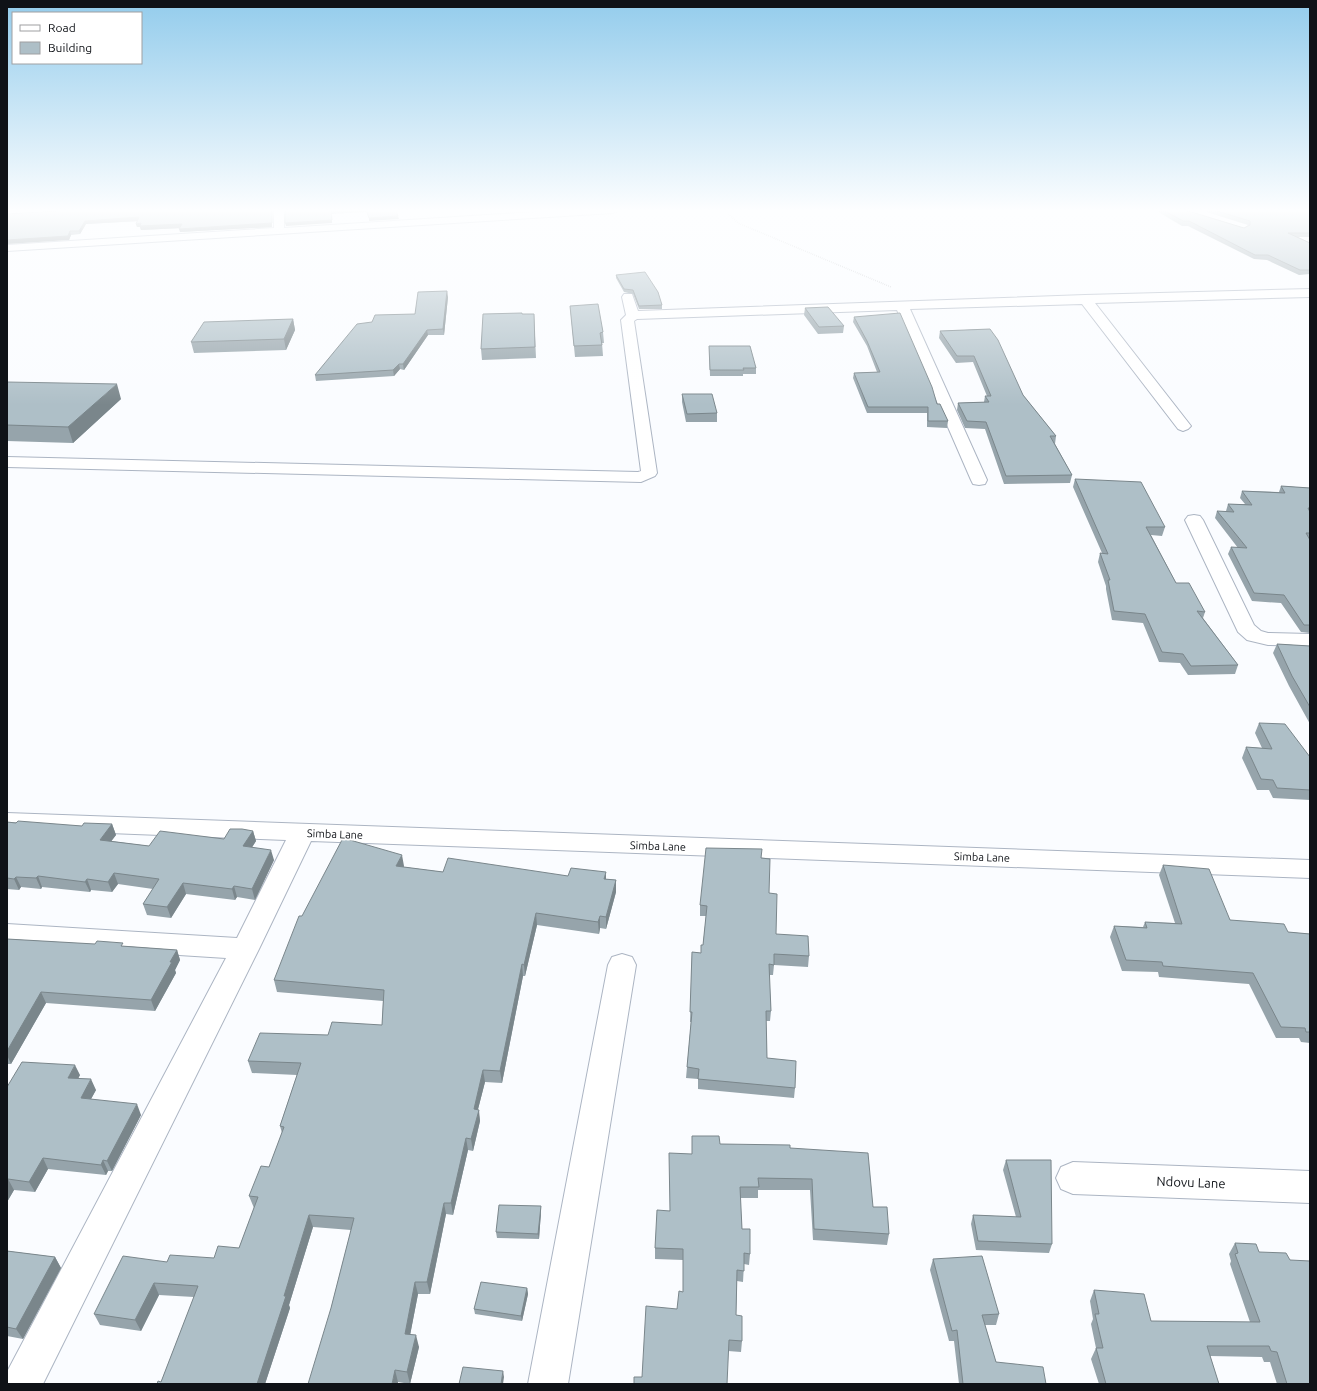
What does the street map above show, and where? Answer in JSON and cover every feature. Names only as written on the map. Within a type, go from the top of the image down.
[{"type":"street","points":[[7,462],[622,477],[641,476],[649,473],[627,320],[633,316],[649,314],[931,304],[1310,293]]},
{"type":"street","points":[[628,297],[633,316]]},
{"type":"street","points":[[1085,299],[1183,426]]},
{"type":"street","points":[[902,306],[979,480]]},
{"type":"street","points":[[1194,520],[1245,628],[1254,636],[1268,639],[1310,640]]},
{"type":"street","name":"Simba Lane","points":[[7,821],[1310,869]]},
{"type":"street","points":[[22,1384],[245,949],[302,833]]},
{"type":"street","points":[[7,934],[245,949]]},
{"type":"street","points":[[548,1384],[622,965]]},
{"type":"street","name":"Ndovu Lane","points":[[1073,1178],[1310,1187]]},
{"type":"path","points":[[862,275],[931,304]]},
{"type":"building","points":[[616,275],[647,275],[658,292],[662,305],[639,306],[633,290],[624,289]]},
{"type":"building","points":[[447,291],[443,329],[427,330],[403,364],[399,364],[393,370],[315,375],[357,324],[372,322],[375,315],[415,314],[418,292]]},
{"type":"building","points":[[598,304],[603,332],[600,333],[602,345],[574,346],[570,306]]},
{"type":"building","points":[[828,307],[844,326],[819,327],[805,308]]},
{"type":"building","points":[[900,313],[932,387],[937,404],[940,404],[948,421],[928,421],[928,407],[868,407],[854,373],[880,372],[867,341],[854,317]]},
{"type":"building","points":[[483,314],[534,314],[535,347],[481,349]]},
{"type":"building","points":[[293,319],[284,339],[191,342],[204,322]]},
{"type":"building","points":[[990,329],[998,340],[1023,395],[1056,436],[1050,436],[1072,475],[1006,476],[986,422],[967,421],[958,403],[989,402],[985,396],[991,396],[974,356],[957,356],[940,331]]},
{"type":"building","points":[[709,346],[750,346],[756,368],[743,368],[744,370],[710,370]]},
{"type":"building","points":[[7,382],[117,384],[68,427],[7,425]]},
{"type":"building","points":[[682,394],[712,394],[717,413],[687,414]]},
{"type":"building","points":[[1075,479],[1141,482],[1165,527],[1146,527],[1176,583],[1189,583],[1205,612],[1197,611],[1238,665],[1191,666],[1183,654],[1162,652],[1145,614],[1114,611],[1108,580],[1110,580],[1100,553],[1108,554]]},
{"type":"building","points":[[1281,486],[1310,488],[1310,508],[1308,508],[1310,512],[1310,533],[1306,533],[1310,540],[1310,625],[1304,625],[1284,595],[1254,593],[1231,547],[1247,548],[1217,511],[1234,512],[1228,504],[1252,505],[1242,491],[1285,493]]},
{"type":"building","points":[[1277,644],[1310,646],[1310,707],[1292,676]]},
{"type":"building","points":[[1259,723],[1285,724],[1310,757],[1310,790],[1277,788],[1273,780],[1261,779],[1246,747],[1272,749]]},
{"type":"building","points":[[18,821],[82,826],[84,823],[112,824],[100,840],[149,846],[160,831],[224,839],[230,829],[242,829],[253,831],[243,846],[271,850],[252,889],[234,886],[232,889],[183,883],[167,907],[143,904],[159,879],[114,873],[108,882],[87,879],[85,882],[38,876],[36,878],[7,878],[7,822],[16,823]]},
{"type":"building","points":[[343,838],[402,855],[396,866],[443,872],[448,858],[568,876],[571,868],[606,872],[604,879],[616,880],[606,917],[600,916],[598,922],[536,913],[524,965],[522,964],[500,1071],[483,1070],[474,1109],[479,1110],[471,1139],[466,1138],[451,1203],[444,1203],[427,1282],[415,1282],[405,1334],[416,1335],[407,1372],[395,1370],[392,1384],[308,1384],[331,1308],[354,1218],[309,1215],[284,1296],[286,1296],[257,1384],[157,1384],[158,1381],[161,1382],[198,1286],[154,1283],[135,1320],[94,1314],[123,1256],[167,1262],[170,1255],[214,1258],[218,1246],[239,1248],[258,1197],[249,1196],[261,1166],[269,1167],[284,1127],[280,1126],[301,1063],[248,1061],[260,1033],[328,1035],[332,1022],[382,1025],[384,990],[274,980],[299,916],[302,916]]},
{"type":"building","points":[[706,848],[762,849],[761,858],[770,859],[769,893],[777,894],[776,934],[808,936],[809,956],[774,954],[774,965],[769,964],[771,1011],[766,1011],[767,1058],[796,1061],[795,1088],[698,1079],[699,1069],[687,1067],[692,1012],[690,1012],[692,952],[701,953],[707,906],[700,905]]},
{"type":"building","points":[[1163,865],[1209,869],[1230,920],[1284,924],[1288,932],[1310,934],[1310,1032],[1306,1032],[1305,1028],[1281,1027],[1253,973],[1163,966],[1162,962],[1126,960],[1114,926],[1147,928],[1145,922],[1182,924]]},
{"type":"building","points":[[7,939],[95,944],[97,941],[123,943],[121,946],[177,950],[151,1000],[41,992],[7,1051]]},
{"type":"building","points":[[22,1062],[75,1065],[68,1078],[91,1079],[81,1098],[137,1104],[107,1161],[103,1160],[101,1165],[43,1158],[29,1182],[8,1179],[7,1181],[7,1087]]},
{"type":"building","points":[[692,1136],[719,1136],[720,1144],[790,1145],[790,1148],[868,1153],[873,1207],[887,1207],[889,1234],[814,1229],[812,1179],[758,1178],[759,1187],[740,1187],[742,1229],[750,1229],[750,1254],[744,1253],[744,1271],[737,1270],[736,1315],[742,1316],[742,1341],[729,1340],[727,1384],[634,1384],[634,1377],[642,1377],[646,1306],[677,1309],[679,1291],[683,1292],[683,1249],[655,1248],[657,1210],[670,1211],[669,1153],[692,1154]]},
{"type":"building","points":[[1006,1160],[1051,1160],[1052,1244],[978,1241],[973,1215],[1021,1217]]},
{"type":"building","points":[[499,1205],[541,1206],[538,1234],[496,1232]]},
{"type":"building","points":[[1235,1243],[1256,1244],[1259,1252],[1286,1253],[1290,1260],[1310,1261],[1310,1384],[1287,1384],[1277,1352],[1271,1351],[1269,1346],[1207,1346],[1219,1384],[1106,1384],[1096,1348],[1103,1348],[1095,1314],[1099,1314],[1094,1290],[1144,1294],[1151,1321],[1260,1322],[1235,1254],[1238,1253]]},
{"type":"building","points":[[7,1251],[55,1257],[16,1329],[7,1327]]},
{"type":"building","points":[[982,1256],[999,1314],[982,1315],[996,1362],[1043,1367],[1046,1384],[963,1384],[957,1330],[952,1331],[933,1259]]},
{"type":"building","points":[[481,1282],[527,1288],[521,1316],[474,1309]]},
{"type":"building","points":[[463,1367],[503,1371],[501,1384],[459,1384]]}]
